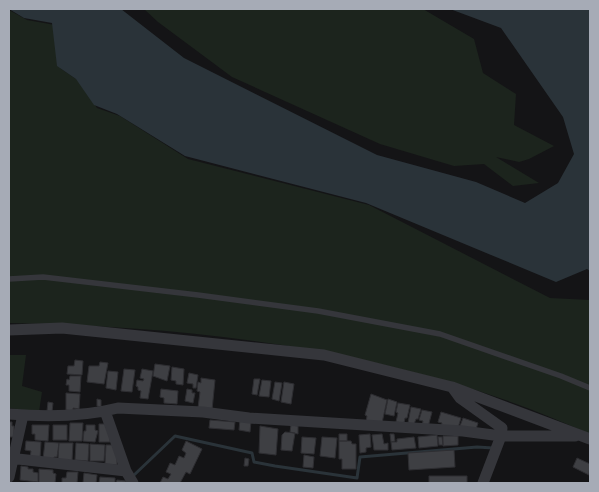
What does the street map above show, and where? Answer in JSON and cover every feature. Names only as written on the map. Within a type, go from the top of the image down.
[{"type":"street","points":[[9,330],[62,328],[324,355],[452,387],[587,438]]},
{"type":"street","points":[[452,387],[460,398],[502,428],[501,436],[483,483]]},
{"type":"street","points":[[9,414],[56,417],[118,408],[203,412],[249,418],[463,431],[501,436],[587,438]]},
{"type":"street","points":[[105,411],[132,483]]},
{"type":"street","points":[[9,477],[11,459],[23,416]]},
{"type":"street","points":[[11,459],[126,471]]},
{"type":"lane","points":[[9,279],[43,277],[318,311],[440,334],[590,388]]},
{"type":"shaded area","points":[[9,9],[121,9],[184,58],[377,155],[476,182],[525,203],[558,183],[574,154],[563,117],[501,28],[450,9],[590,9],[590,271],[587,269],[556,282],[366,203],[185,156],[117,114],[94,105],[76,79],[57,66],[52,23],[24,18]]},
{"type":"shaded area","points":[[144,9],[423,9],[474,39],[483,73],[516,94],[514,125],[554,146],[519,162],[496,157],[539,183],[513,186],[484,164],[454,166],[380,144],[232,77],[158,22]]},
{"type":"shaded area","points":[[9,10],[27,20],[55,25],[60,68],[79,81],[97,108],[120,116],[188,159],[369,205],[550,298],[590,300],[590,434],[521,406],[450,382],[378,363],[306,349],[158,330],[9,323]]},
{"type":"shaded area","points":[[9,355],[26,355],[22,386],[42,392],[39,412],[9,408]]},
{"type":"building","points":[[75,360],[83,361],[82,375],[67,374],[68,366],[74,366]]},
{"type":"building","points":[[100,362],[108,363],[104,384],[87,382],[89,366],[99,366]]},
{"type":"building","points":[[155,364],[170,366],[167,381],[153,376]]},
{"type":"building","points":[[172,367],[184,369],[183,385],[176,384],[176,381],[171,380]]},
{"type":"building","points":[[124,369],[135,370],[132,392],[121,391]]},
{"type":"building","points":[[142,369],[153,371],[148,399],[140,398],[141,391],[136,386],[137,380],[143,381],[144,379],[140,378]]},
{"type":"building","points":[[108,371],[118,372],[116,390],[106,388]]},
{"type":"building","points":[[189,373],[198,375],[196,388],[193,388],[193,384],[187,383]]},
{"type":"building","points":[[70,376],[81,376],[80,392],[69,391],[69,385],[66,385],[67,379],[69,380]]},
{"type":"building","points":[[201,378],[215,380],[212,410],[198,408],[200,392],[197,391],[198,382],[201,383]]},
{"type":"building","points":[[254,379],[260,379],[257,395],[252,394]]},
{"type":"building","points":[[262,380],[271,381],[269,397],[259,396]]},
{"type":"building","points":[[275,382],[282,383],[279,401],[272,399]]},
{"type":"building","points":[[284,382],[294,384],[291,404],[281,402]]},
{"type":"building","points":[[161,389],[178,391],[177,404],[164,403],[164,398],[160,397]]},
{"type":"building","points":[[187,389],[195,393],[193,403],[185,401]]},
{"type":"building","points":[[66,393],[80,394],[79,409],[73,408],[73,411],[66,410]]},
{"type":"building","points":[[371,394],[387,400],[382,423],[366,422],[367,416],[365,415]]},
{"type":"building","points":[[97,399],[101,400],[101,407],[97,406]]},
{"type":"building","points":[[388,399],[397,402],[394,416],[385,414]]},
{"type":"building","points":[[48,402],[53,403],[52,412],[47,411]]},
{"type":"building","points":[[398,403],[410,405],[404,423],[396,422]]},
{"type":"building","points":[[411,407],[421,409],[418,419],[416,419],[414,424],[408,423]]},
{"type":"building","points":[[422,410],[432,412],[428,427],[422,426],[423,421],[419,420]]},
{"type":"building","points":[[441,412],[461,418],[458,428],[441,427],[442,423],[438,422]]},
{"type":"building","points":[[463,418],[478,423],[476,429],[460,426]]},
{"type":"building","points":[[240,419],[251,421],[250,432],[239,430]]},
{"type":"building","points":[[210,420],[235,422],[234,430],[209,428]]},
{"type":"building","points":[[9,422],[12,422],[12,426],[14,426],[14,437],[9,437]]},
{"type":"building","points":[[70,423],[83,423],[82,441],[69,441]]},
{"type":"building","points":[[99,424],[106,424],[110,432],[110,442],[99,442]]},
{"type":"building","points":[[32,425],[49,425],[48,441],[35,440],[35,434],[32,434]]},
{"type":"building","points":[[53,425],[67,425],[67,440],[53,440]]},
{"type":"building","points":[[86,425],[95,425],[95,430],[98,431],[95,442],[83,441]]},
{"type":"building","points":[[291,425],[298,426],[298,434],[290,432]]},
{"type":"building","points":[[260,426],[278,429],[276,455],[259,453]]},
{"type":"building","points":[[285,432],[295,433],[292,451],[281,450],[282,435]]},
{"type":"building","points":[[339,434],[347,434],[347,441],[339,441]]},
{"type":"building","points":[[370,434],[371,447],[366,448],[366,452],[360,453],[359,435]]},
{"type":"building","points":[[382,434],[384,444],[388,443],[388,450],[374,450],[372,435]]},
{"type":"building","points":[[390,434],[394,434],[395,441],[391,442]]},
{"type":"building","points":[[437,435],[438,446],[419,448],[418,437]]},
{"type":"building","points":[[443,436],[458,436],[458,445],[443,446]]},
{"type":"building","points":[[302,437],[316,438],[314,454],[301,453]]},
{"type":"building","points":[[322,437],[337,438],[335,458],[320,456]]},
{"type":"building","points":[[414,437],[416,448],[392,450],[391,442],[397,442],[397,439]]},
{"type":"building","points":[[438,437],[442,437],[443,445],[439,445]]},
{"type":"building","points":[[26,441],[41,442],[40,459],[30,458],[31,451],[25,450]]},
{"type":"building","points":[[186,441],[202,449],[190,474],[186,472],[180,483],[160,483],[163,477],[168,479],[171,474],[166,472],[170,463],[175,465],[179,456],[184,458],[186,453],[182,450]]},
{"type":"building","points":[[339,441],[351,441],[352,444],[356,444],[356,469],[342,469],[342,459],[339,459]]},
{"type":"building","points":[[45,442],[59,443],[57,457],[54,457],[53,460],[43,459]]},
{"type":"building","points":[[59,443],[73,443],[72,461],[58,460]]},
{"type":"building","points":[[76,443],[89,444],[88,461],[75,460]]},
{"type":"building","points":[[90,444],[105,445],[104,461],[90,461]]},
{"type":"building","points":[[106,445],[114,445],[117,454],[117,465],[105,464]]},
{"type":"building","points":[[454,450],[455,467],[409,470],[408,453]]},
{"type":"building","points":[[304,455],[314,457],[313,468],[303,467]]},
{"type":"building","points":[[245,458],[249,459],[248,466],[244,466]]},
{"type":"building","points":[[577,458],[590,464],[589,475],[573,467]]},
{"type":"building","points":[[21,466],[33,469],[33,472],[38,473],[38,482],[20,480]]},
{"type":"building","points":[[39,469],[53,470],[53,473],[56,474],[55,483],[39,483]]},
{"type":"building","points":[[67,472],[78,472],[77,483],[62,483],[62,478],[66,478]]},
{"type":"building","points":[[84,473],[97,475],[96,483],[83,483]]},
{"type":"building","points":[[429,476],[467,476],[467,483],[429,483]]},
{"type":"building","points":[[100,477],[115,478],[115,483],[99,483]]},
{"type":"building","points":[[117,480],[126,481],[126,483],[116,483]]},
{"type":"waterway","points":[[133,476],[175,436],[252,453],[254,462],[357,478],[360,457],[477,447],[493,448]]}]
